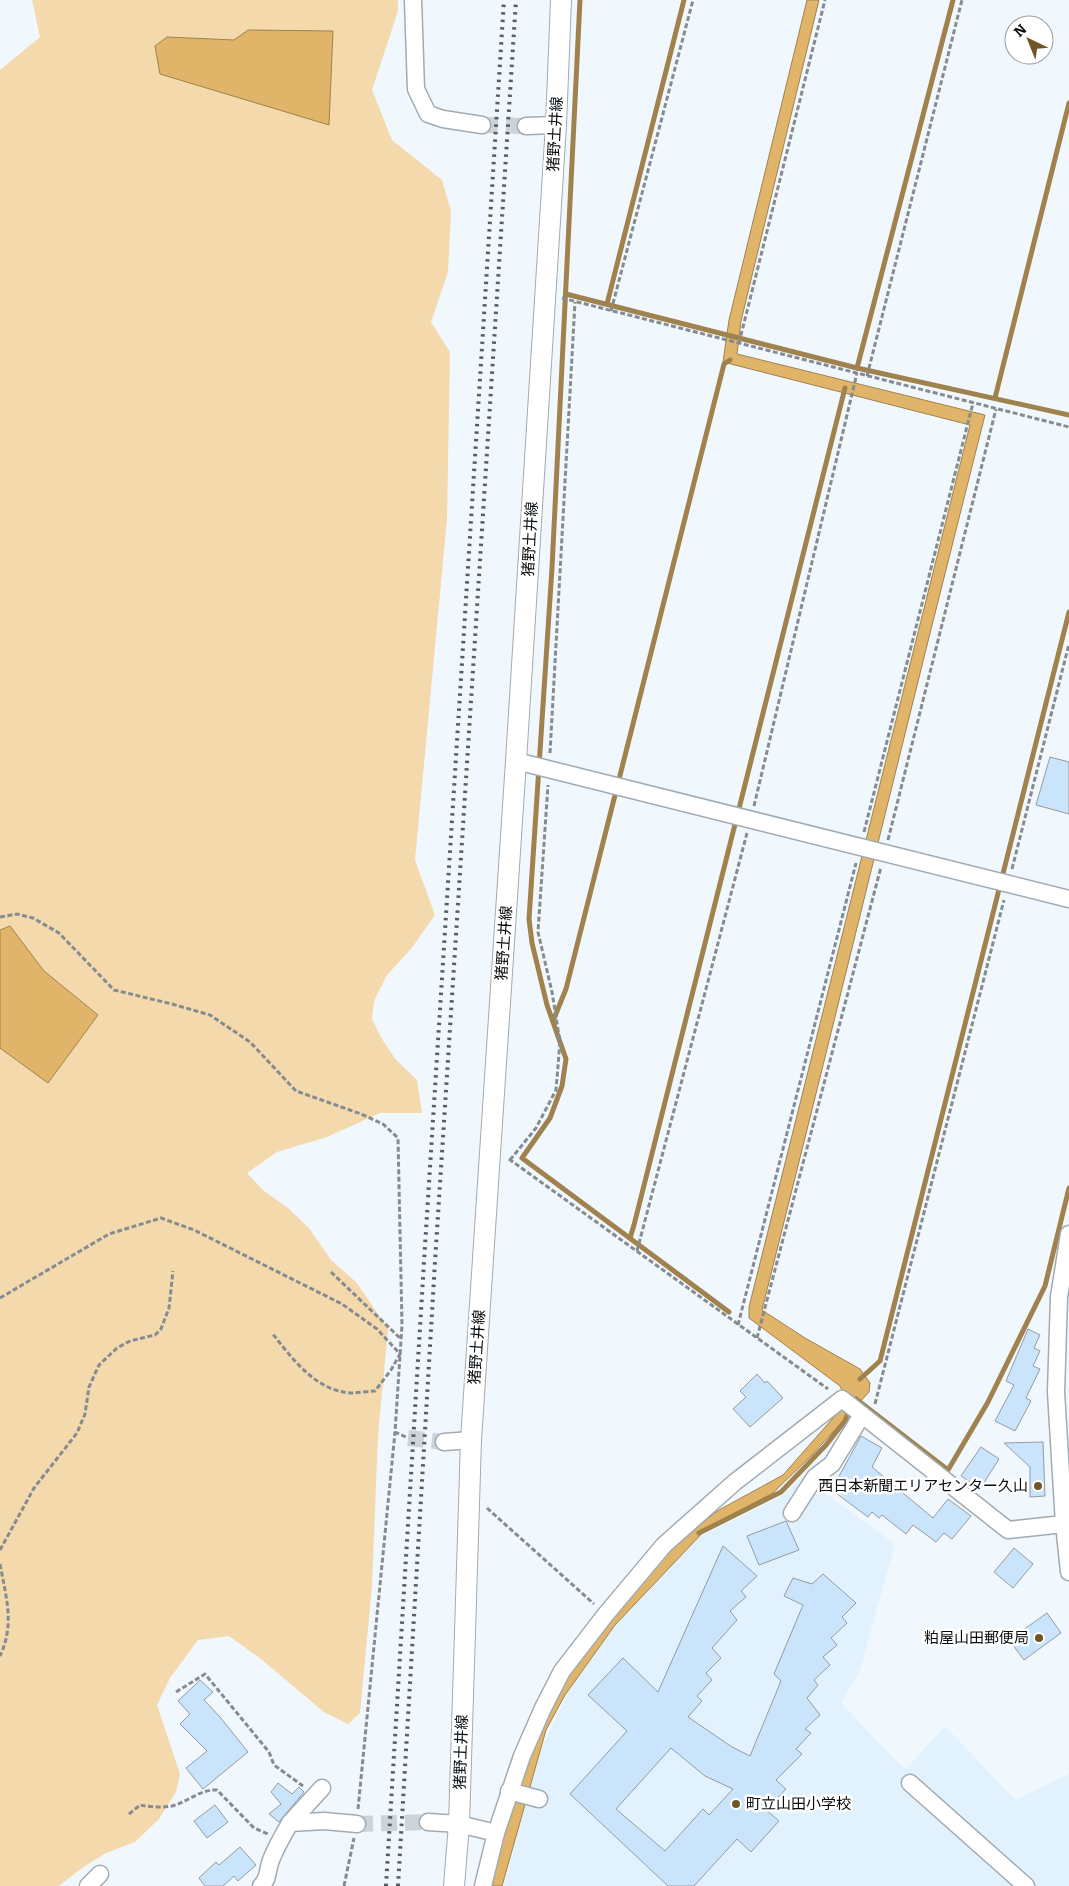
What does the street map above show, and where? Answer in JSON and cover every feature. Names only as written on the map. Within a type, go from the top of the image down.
[{"type":"main road","name":"猪野土井線","points":[[454,1886],[459,1824],[471,1440],[516,761],[556,125],[562,0]]},
{"type":"street","points":[[413,0],[416,89],[428,114],[443,119],[482,126]]},
{"type":"street","points":[[526,126],[556,125]]},
{"type":"street","points":[[516,761],[1069,899]]},
{"type":"street","points":[[1069,1234],[1059,1297],[1056,1392],[1064,1444],[1064,1524],[1069,1572]]},
{"type":"street","points":[[483,1886],[509,1791],[540,1716],[562,1671],[606,1614],[664,1545],[735,1482],[842,1399],[1008,1530],[1064,1524]]},
{"type":"street","points":[[792,1513],[815,1477],[832,1464],[863,1416]]},
{"type":"street","points":[[444,1442],[471,1440]]},
{"type":"street","points":[[910,1783],[1026,1886]]},
{"type":"street","points":[[509,1791],[539,1800]]},
{"type":"street","points":[[261,1886],[266,1881],[270,1862],[279,1840],[290,1823],[318,1793]]},
{"type":"street","points":[[290,1823],[324,1821],[357,1824]]},
{"type":"street","points":[[428,1822],[459,1824],[496,1833]]},
{"type":"street","points":[[88,1886],[100,1874]]},
{"type":"path","points":[[611,311],[693,0]]},
{"type":"path","points":[[739,343],[825,0]]},
{"type":"path","points":[[867,376],[962,0]]},
{"type":"path","points":[[544,294],[1069,427]]},
{"type":"path","points":[[510,1160],[536,1128],[556,1090],[560,1042],[552,992],[538,932],[575,302]]},
{"type":"path","points":[[637,1251],[750,820],[856,373]]},
{"type":"path","points":[[863,1416],[1008,884],[1069,644]]},
{"type":"path","points":[[0,917],[17,914],[32,918],[59,933],[114,990],[210,1015],[250,1042],[296,1091],[361,1114],[383,1124],[398,1138],[401,1338],[395,1432],[357,1824],[344,1886]]},
{"type":"path","points":[[490,1145],[842,1399]]},
{"type":"path","points":[[0,1298],[108,1234],[161,1218],[194,1230],[342,1304],[377,1329],[400,1354]]},
{"type":"path","points":[[0,1550],[34,1488],[76,1433],[85,1414],[89,1387],[99,1365],[117,1348],[130,1341],[155,1335],[162,1329],[169,1308],[173,1271]]},
{"type":"path","points":[[331,1272],[401,1338]]},
{"type":"path","points":[[757,1338],[765,1311]]},
{"type":"path","points":[[272,1333],[296,1362],[322,1385],[350,1393],[375,1391],[391,1370],[400,1354]]},
{"type":"path","points":[[395,1432],[408,1438]]},
{"type":"path","points":[[470,1493],[606,1614]]},
{"type":"path","points":[[0,1564],[9,1620],[6,1642],[0,1656]]},
{"type":"path","points":[[176,1692],[206,1674],[269,1752],[274,1765],[283,1773],[318,1793]]},
{"type":"path","points":[[129,1814],[140,1805],[153,1807],[173,1806],[208,1789],[217,1790],[254,1828],[279,1840]]},
{"type":"shaded area","points":[[32,0],[398,0],[398,11],[372,90],[392,140],[442,180],[451,211],[448,272],[431,322],[450,352],[447,519],[415,860],[435,915],[411,949],[387,975],[374,1001],[372,1019],[396,1060],[417,1080],[422,1113],[380,1113],[327,1137],[277,1152],[247,1173],[264,1191],[288,1208],[309,1228],[331,1260],[357,1283],[388,1329],[378,1435],[372,1586],[360,1713],[348,1724],[324,1712],[261,1659],[229,1636],[198,1640],[170,1678],[157,1705],[180,1774],[176,1792],[159,1819],[135,1842],[106,1853],[82,1868],[59,1886],[0,1886],[0,70],[40,37]]},
{"type":"shaded area","points":[[807,0],[819,0],[741,321],[737,354],[985,415],[762,1310],[805,1338],[860,1369],[870,1383],[869,1392],[812,1455],[773,1493],[708,1527],[615,1625],[565,1695],[546,1730],[502,1886],[488,1886],[522,1768],[554,1696],[638,1581],[686,1534],[719,1510],[783,1475],[841,1409],[845,1397],[840,1386],[749,1318],[749,1307],[970,425],[723,362],[729,320]]},
{"type":"shaded area","points":[[248,30],[333,31],[329,125],[160,74],[155,46],[167,37],[234,40]]},
{"type":"shaded area","points":[[10,926],[44,971],[98,1015],[48,1083],[0,1048],[0,930]]},
{"type":"shaded area","points":[[803,1477],[895,1544],[860,1670],[841,1703],[905,1770],[945,1726],[1015,1800],[1069,1774],[1069,1886],[504,1886],[537,1758],[573,1683],[618,1621],[697,1538],[782,1496]]},
{"type":"building","points":[[1050,757],[1069,762],[1069,814],[1036,805]]},
{"type":"building","points":[[1028,1329],[1040,1335],[1034,1348],[1040,1351],[1033,1366],[1040,1369],[1026,1398],[1031,1401],[1015,1431],[995,1421],[1014,1385],[1006,1381]]},
{"type":"building","points":[[757,1374],[765,1383],[767,1381],[783,1398],[750,1427],[733,1409],[746,1397],[740,1391]]},
{"type":"building","points":[[861,1436],[882,1448],[872,1467],[933,1518],[948,1499],[971,1516],[952,1539],[944,1533],[936,1542],[913,1525],[906,1534],[882,1515],[879,1518],[872,1512],[868,1517],[829,1488],[838,1478]]},
{"type":"building","points":[[1043,1442],[1045,1496],[1030,1497],[1030,1467],[1004,1443]]},
{"type":"building","points":[[981,1447],[999,1459],[980,1489],[961,1476]]},
{"type":"building","points":[[786,1521],[799,1550],[759,1565],[747,1536]]},
{"type":"building","points":[[723,1546],[757,1576],[741,1591],[746,1597],[730,1611],[737,1620],[712,1648],[721,1658],[706,1673],[712,1680],[697,1696],[702,1701],[688,1717],[732,1747],[750,1756],[781,1681],[774,1674],[803,1605],[784,1596],[793,1578],[812,1584],[823,1574],[856,1603],[842,1617],[847,1623],[831,1638],[837,1645],[823,1657],[830,1665],[814,1680],[818,1685],[807,1698],[820,1715],[805,1729],[811,1733],[796,1749],[802,1754],[776,1780],[786,1789],[766,1810],[779,1821],[751,1852],[737,1839],[694,1886],[668,1886],[570,1794],[627,1731],[588,1695],[623,1658],[658,1692]],"holes":[[[671,1748],[705,1776],[733,1789],[709,1815],[703,1809],[665,1851],[616,1809]]]},
{"type":"building","points":[[1014,1548],[1033,1564],[1013,1588],[994,1572]]},
{"type":"building","points":[[1047,1613],[1061,1633],[1024,1660],[1009,1640]]},
{"type":"building","points":[[200,1680],[213,1692],[204,1700],[248,1752],[203,1789],[186,1768],[207,1751],[180,1724],[190,1714],[178,1701]]},
{"type":"building","points":[[278,1783],[292,1794],[299,1787],[304,1792],[279,1822],[269,1814],[281,1804],[271,1792]]},
{"type":"building","points":[[215,1805],[228,1822],[207,1838],[194,1821]]},
{"type":"building","points":[[240,1847],[256,1865],[238,1881],[234,1876],[223,1886],[205,1886],[199,1878],[216,1862],[219,1865]]},
{"type":"waterway","points":[[580,0],[552,568],[529,919],[532,943],[547,1005],[566,1059],[562,1086],[550,1118],[522,1158],[729,1312]]},
{"type":"waterway","points":[[607,304],[684,0]]},
{"type":"waterway","points":[[857,368],[953,0]]},
{"type":"waterway","points":[[995,398],[1069,103]]},
{"type":"waterway","points":[[566,294],[857,368],[1069,415]]},
{"type":"waterway","points":[[553,1021],[566,989],[724,364],[730,360]]},
{"type":"waterway","points":[[630,1238],[845,388]]},
{"type":"waterway","points":[[860,1379],[880,1361],[1069,612]]},
{"type":"waterway","points":[[856,1399],[948,1470],[988,1402],[1045,1286],[1069,1188]]},
{"type":"waterway","points":[[699,1533],[781,1492],[826,1445],[845,1421],[849,1410]]},
{"type":"tunnel","points":[[482,125],[526,126]]},
{"type":"tunnel","points":[[408,1438],[444,1442]]},
{"type":"tunnel","points":[[357,1824],[428,1822]]},
{"type":"railway","points":[[386,1886],[504,0]]},
{"type":"railway","points":[[398,1886],[435,1262],[516,0]]},
{"type":"place","name":"西日本新聞エリアセンター久山","points":[[1038,1486]]},
{"type":"place","name":"粕屋山田郵便局","points":[[1039,1638]]},
{"type":"place","name":"町立山田小学校","points":[[736,1804]]}]
